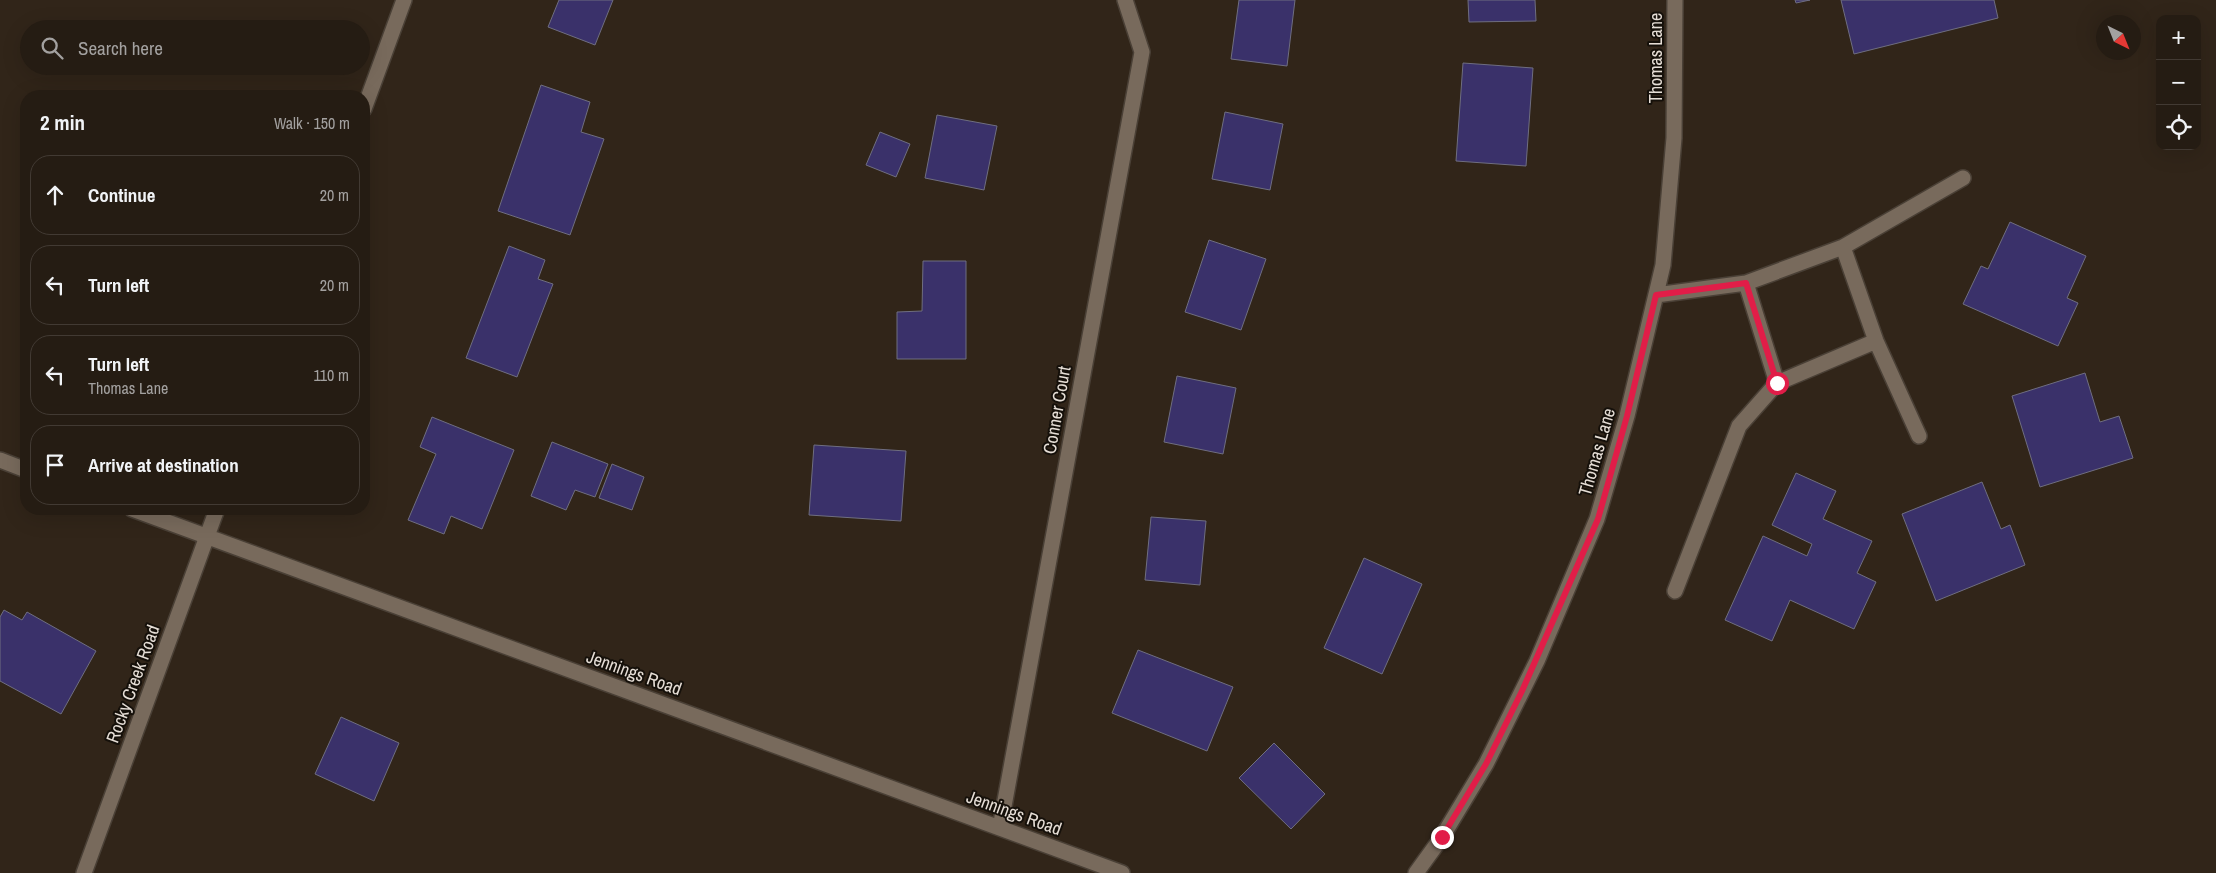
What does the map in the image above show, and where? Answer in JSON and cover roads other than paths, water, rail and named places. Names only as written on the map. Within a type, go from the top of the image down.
[{"type":"street","points":[[370,93],[404,0]]},
{"type":"street","name":"Conner Court","points":[[1000,828],[1142,52],[1125,0]]},
{"type":"street","name":"Thomas Lane","points":[[1416,873],[1442,837],[1486,764],[1537,661],[1598,519],[1627,416],[1663,265],[1674,138],[1675,0]]},
{"type":"street","points":[[1656,295],[1746,283],[1843,247],[1963,178]]},
{"type":"street","points":[[1843,247],[1876,341],[1919,436]]},
{"type":"street","points":[[1746,283],[1777,383]]},
{"type":"street","points":[[1675,591],[1739,426],[1777,383],[1876,341]]},
{"type":"street","points":[[0,460],[20,468]]},
{"type":"street","name":"Jennings Road","points":[[149,515],[1122,873]]},
{"type":"street","name":"Rocky Creek Road","points":[[84,873],[215,515]]}]
